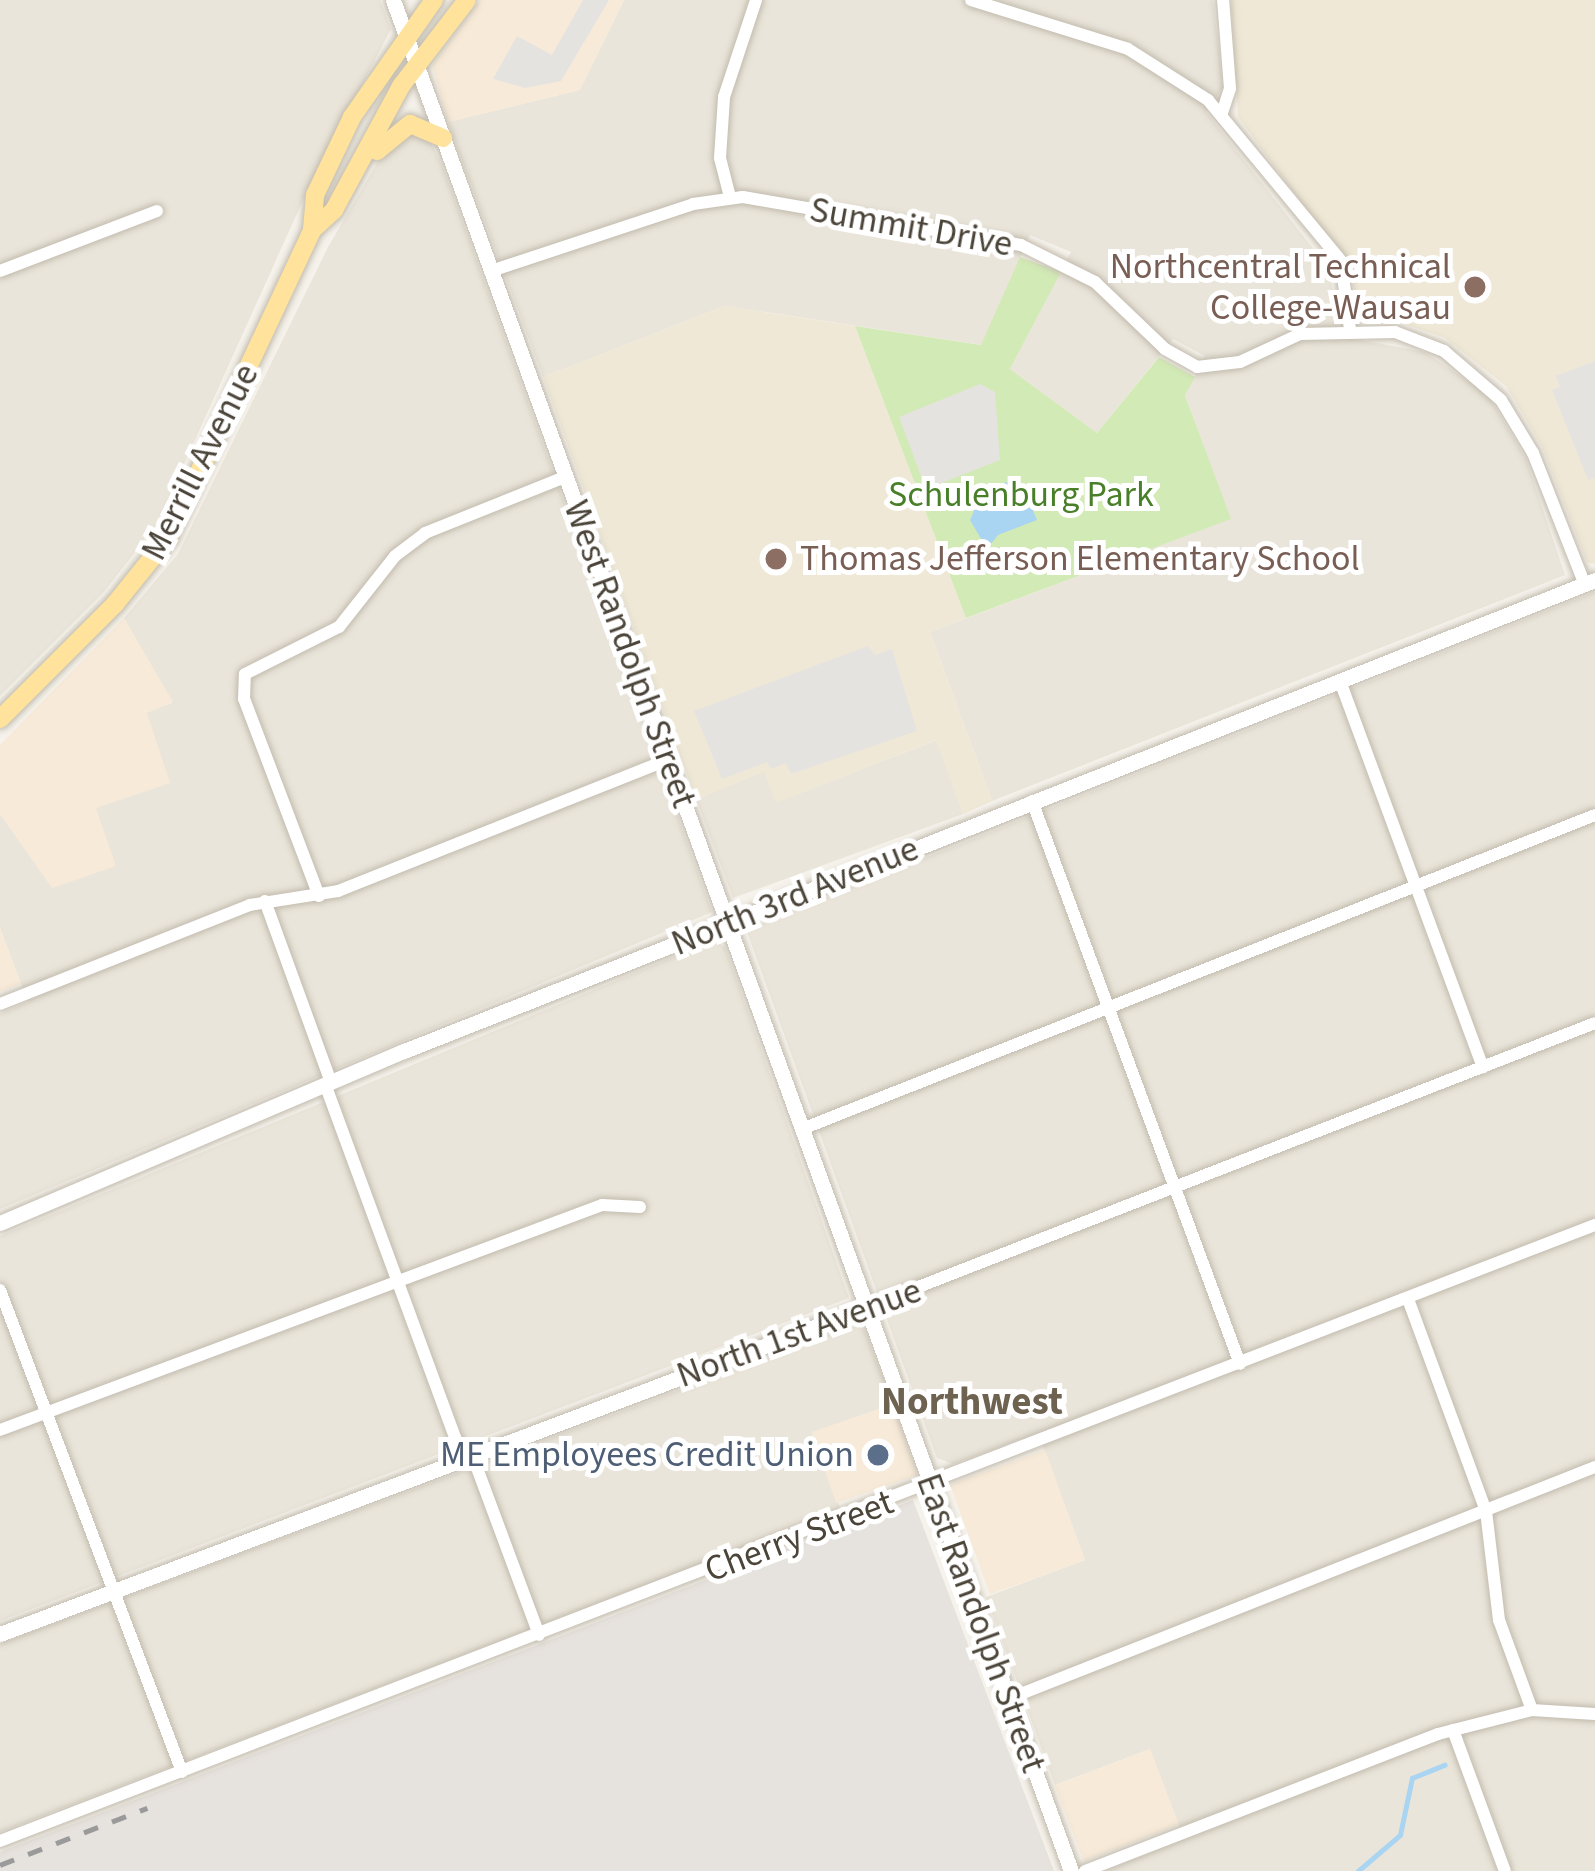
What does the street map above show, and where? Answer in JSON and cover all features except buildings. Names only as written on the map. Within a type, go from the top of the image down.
[{"type":"main road","name":"Merrill Avenue","points":[[312,230],[315,195],[334,153],[406,36],[434,0]]},
{"type":"main road","name":"Merrill Avenue","points":[[0,719],[163,546],[312,230],[350,181],[417,64],[466,0]]},
{"type":"main road","points":[[350,181],[395,129],[428,125],[443,138]]},
{"type":"street","name":"West Randolph Street","points":[[393,0],[867,1307]]},
{"type":"street","points":[[730,197],[720,158],[724,97],[757,0]]},
{"type":"street","points":[[970,0],[1128,49],[1222,113],[1341,261],[1350,329]]},
{"type":"street","points":[[1222,0],[1230,95],[1222,113]]},
{"type":"street","name":"Summit Drive","points":[[491,272],[730,197],[1021,244],[1095,282],[1165,349],[1197,368],[1240,362],[1300,334],[1350,329],[1430,344],[1486,383],[1533,453],[1590,582]]},
{"type":"street","points":[[0,271],[157,212]]},
{"type":"street","points":[[319,896],[244,699],[245,674],[339,627],[395,556],[425,532],[566,477]]},
{"type":"street","name":"North 3rd Avenue","points":[[0,1223],[328,1083],[726,922],[1590,582]]},
{"type":"street","points":[[1340,681],[1483,1067]]},
{"type":"street","points":[[0,1004],[265,901],[319,896],[668,759]]},
{"type":"street","points":[[1032,801],[1240,1364]]},
{"type":"street","points":[[802,1129],[1595,815]]},
{"type":"street","points":[[265,901],[398,1282],[539,1635]]},
{"type":"street","name":"North 1st Avenue","points":[[0,1634],[867,1307],[1595,1023]]},
{"type":"street","points":[[0,1430],[602,1205],[640,1208]]},
{"type":"street","name":"Cherry Street","points":[[0,1841],[931,1486],[1595,1225]]},
{"type":"street","points":[[0,1290],[182,1772]]},
{"type":"street","points":[[1408,1299],[1486,1511],[1498,1613],[1532,1710]]},
{"type":"street","name":"East Randolph Street","points":[[867,1307],[1071,1871]]},
{"type":"street","points":[[1008,1700],[1595,1467]]},
{"type":"street","points":[[1084,1871],[1453,1730],[1532,1710],[1595,1714]]},
{"type":"street","points":[[1453,1730],[1505,1871]]},
{"type":"shaded area","points":[[0,0],[380,0],[391,29],[309,187],[157,524],[103,593],[0,696]]},
{"type":"shaded area","points":[[480,0],[624,0],[580,90],[448,122],[432,65]]},
{"type":"shaded area","points":[[583,0],[609,0],[561,81],[525,88],[493,79],[517,36],[552,55]]},
{"type":"shaded area","points":[[624,0],[1213,0],[1223,87],[1206,112],[1330,270],[1339,336],[1425,352],[1488,395],[1526,459],[1565,575],[992,801],[930,632],[1230,519],[1185,394],[1205,356],[1173,339],[1097,433],[1010,369],[1071,252],[1030,235],[982,345],[725,306],[543,377],[448,122],[580,90]]},
{"type":"shaded area","name":"Northcentral Technical College-Wausau","points":[[1231,0],[1595,0],[1595,564],[1587,562],[1542,447],[1506,386],[1445,338],[1360,309],[1348,266],[1238,117]]},
{"type":"shaded area","points":[[407,130],[429,138],[443,168],[712,912],[0,1209],[0,1014],[28,1002],[0,928],[0,814],[53,888],[146,712],[172,703],[124,618],[178,554],[328,247],[391,139]]},
{"type":"shaded area","name":"Thomas Jefferson Elementary School","points":[[725,306],[855,326],[966,618],[930,632],[992,801],[963,814],[936,740],[776,803],[764,772],[696,799],[543,377]]},
{"type":"shaded area","points":[[1595,361],[1595,478],[1588,480],[1552,390],[1560,387],[1556,376]]},
{"type":"shaded area","points":[[980,384],[995,392],[1000,460],[926,489],[899,417]]},
{"type":"shaded area","points":[[1595,592],[1595,1871],[1105,1871],[1184,1839],[1150,1749],[1055,1785],[986,1597],[1085,1560],[1038,1433],[953,1464],[937,1458],[746,929]]},
{"type":"shaded area","points":[[124,618],[173,702],[147,713],[170,783],[96,808],[116,866],[52,888],[0,814],[0,745]]},
{"type":"shaded area","points":[[868,646],[875,655],[892,649],[917,731],[791,774],[786,763],[771,769],[767,762],[722,779],[694,711]]},
{"type":"shaded area","points":[[937,740],[963,814],[733,898],[696,799],[765,771],[777,802]]},
{"type":"shaded area","points":[[0,928],[21,984],[0,992]]},
{"type":"shaded area","points":[[714,940],[725,947],[849,1298],[0,1621],[0,1236]]},
{"type":"shaded area","points":[[854,1325],[864,1329],[893,1404],[812,1433],[841,1510],[0,1832],[0,1644]]},
{"type":"shaded area","points":[[893,1404],[917,1475],[836,1503],[812,1432]]},
{"type":"shaded area","points":[[1045,1450],[1085,1560],[990,1594],[950,1485]]},
{"type":"shaded area","points":[[913,1500],[1054,1871],[0,1871],[0,1852]]},
{"type":"shaded area","points":[[1150,1749],[1179,1825],[1084,1861],[1055,1786]]},
{"type":"green space","name":"Schulenburg Park","points":[[1020,257],[1061,272],[1010,369],[1097,433],[1159,357],[1195,377],[1185,395],[1231,519],[966,618],[855,326],[981,345]]},
{"type":"water","points":[[1007,482],[1018,511],[1031,506],[1037,520],[998,535],[987,549],[970,520],[977,505],[1001,508],[994,487]]},
{"type":"waterway","points":[[1358,1871],[1400,1835],[1412,1778],[1445,1765]]},
{"type":"railway","points":[[0,1865],[147,1808]]},
{"type":"place","name":"Northcentral Technical College-Wausau","points":[[1475,287]]},
{"type":"place","name":"Thomas Jefferson Elementary School","points":[[776,559]]},
{"type":"place","name":"ME Employees Credit Union","points":[[878,1455]]},
{"type":"district","name":"Northwest","points":[[972,1402]]}]
